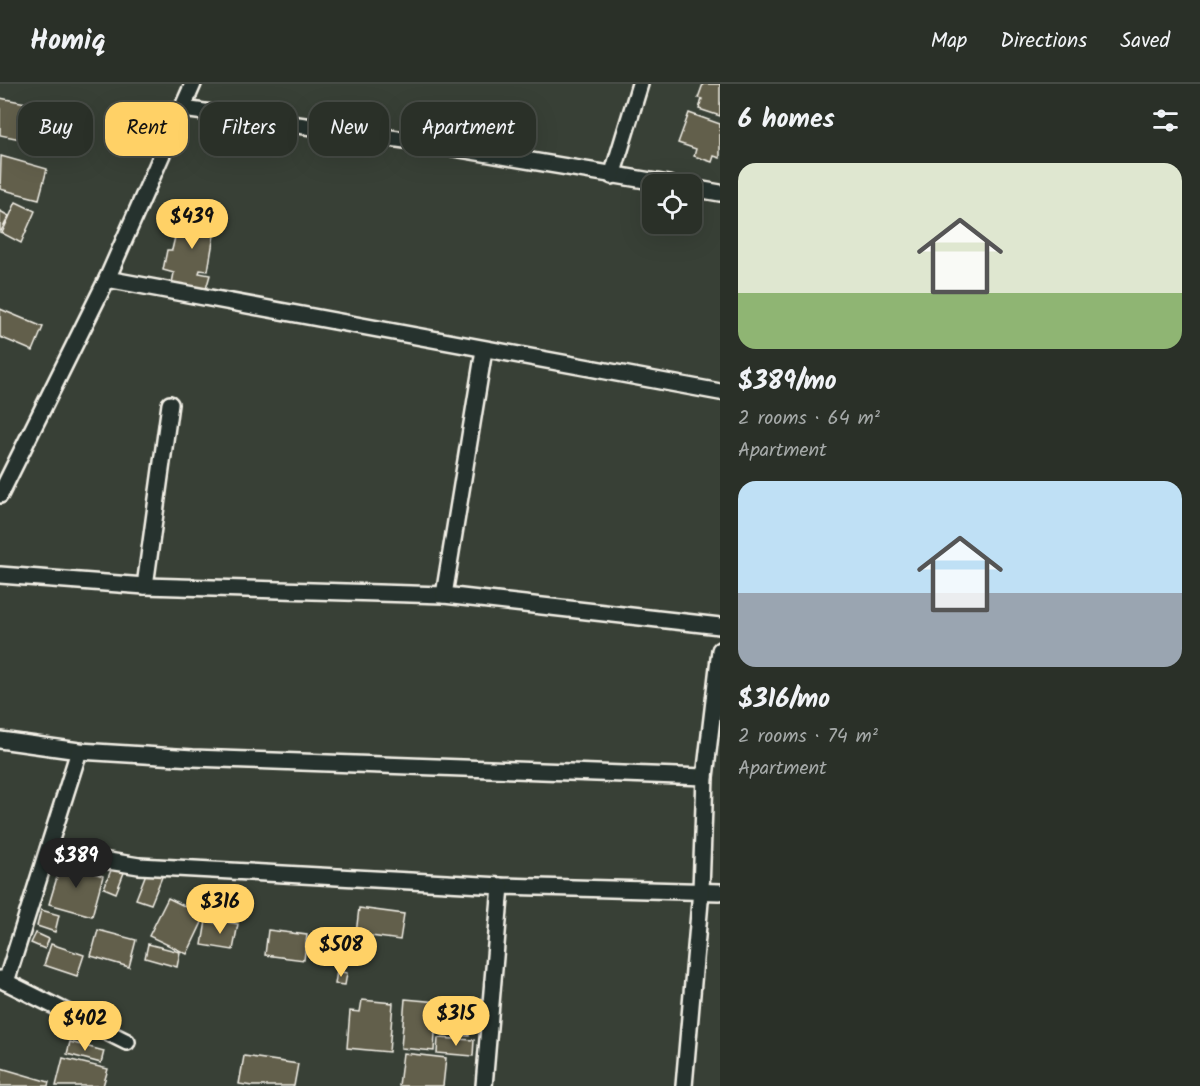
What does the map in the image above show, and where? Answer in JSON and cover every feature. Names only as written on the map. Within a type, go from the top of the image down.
[{"type":"street","points":[[186,102],[193,84]]},
{"type":"street","points":[[612,176],[640,84]]},
{"type":"street","points":[[188,110],[412,141],[642,180]]},
{"type":"street","points":[[0,495],[107,279],[162,156]]},
{"type":"street","points":[[702,190],[720,193]]},
{"type":"street","points":[[107,279],[720,392]]},
{"type":"street","points":[[444,595],[484,350]]},
{"type":"street","points":[[145,586],[170,404]]},
{"type":"street","points":[[0,575],[145,586],[444,595],[720,626]]},
{"type":"street","points":[[684,1086],[701,890],[705,777],[720,650]]},
{"type":"street","points":[[0,740],[79,751],[193,758],[705,777]]},
{"type":"street","points":[[79,751],[3,980],[127,1042]]},
{"type":"street","points":[[48,850],[139,866],[501,886],[720,892]]},
{"type":"street","points":[[484,1086],[501,886]]},
{"type":"building","points":[[703,84],[720,84],[720,116],[699,109],[702,99],[698,98]]},
{"type":"building","points":[[0,98],[21,102],[18,102],[18,139],[0,135]]},
{"type":"building","points":[[689,113],[720,124],[720,158],[714,156],[712,162],[694,156],[696,149],[678,143]]},
{"type":"building","points":[[1,156],[47,169],[39,199],[0,189]]},
{"type":"building","points":[[16,202],[35,211],[21,243],[2,233]]},
{"type":"building","points":[[184,210],[217,217],[208,271],[200,270],[199,273],[210,275],[206,289],[172,283],[174,273],[163,270],[167,250],[172,250]]},
{"type":"building","points":[[0,211],[9,216],[0,233]]},
{"type":"building","points":[[0,309],[43,327],[33,351],[0,337]]},
{"type":"building","points":[[69,863],[94,870],[93,873],[103,876],[92,916],[49,904],[61,864],[68,866]]},
{"type":"building","points":[[113,865],[125,870],[116,893],[104,888]]},
{"type":"building","points":[[147,871],[162,877],[151,904],[136,899]]},
{"type":"building","points":[[168,898],[205,916],[187,954],[149,936]]},
{"type":"building","points":[[359,908],[404,914],[400,940],[356,934]]},
{"type":"building","points":[[41,910],[59,915],[55,932],[37,926]]},
{"type":"building","points":[[206,921],[238,924],[233,950],[202,945]]},
{"type":"building","points":[[98,930],[136,940],[129,967],[91,956]]},
{"type":"building","points":[[268,930],[307,935],[304,960],[265,955]]},
{"type":"building","points":[[36,933],[49,939],[45,949],[31,943]]},
{"type":"building","points":[[51,944],[84,955],[77,976],[44,965]]},
{"type":"building","points":[[148,944],[180,952],[177,967],[145,958]]},
{"type":"building","points":[[337,971],[347,973],[345,985],[335,984]]},
{"type":"building","points":[[405,999],[471,1005],[469,1036],[435,1033],[434,1051],[401,1048]]},
{"type":"building","points":[[362,1000],[393,1003],[389,1052],[347,1048],[350,1011],[360,1012]]},
{"type":"building","points":[[438,1038],[474,1040],[473,1056],[437,1053]]},
{"type":"building","points":[[70,1042],[104,1051],[101,1063],[67,1054]]},
{"type":"building","points":[[403,1053],[446,1058],[443,1086],[399,1086]]},
{"type":"building","points":[[244,1056],[298,1064],[294,1086],[239,1084]]},
{"type":"building","points":[[63,1058],[108,1069],[103,1086],[56,1086]]},
{"type":"building","points":[[1,1068],[49,1082],[48,1086],[0,1086]]}]
